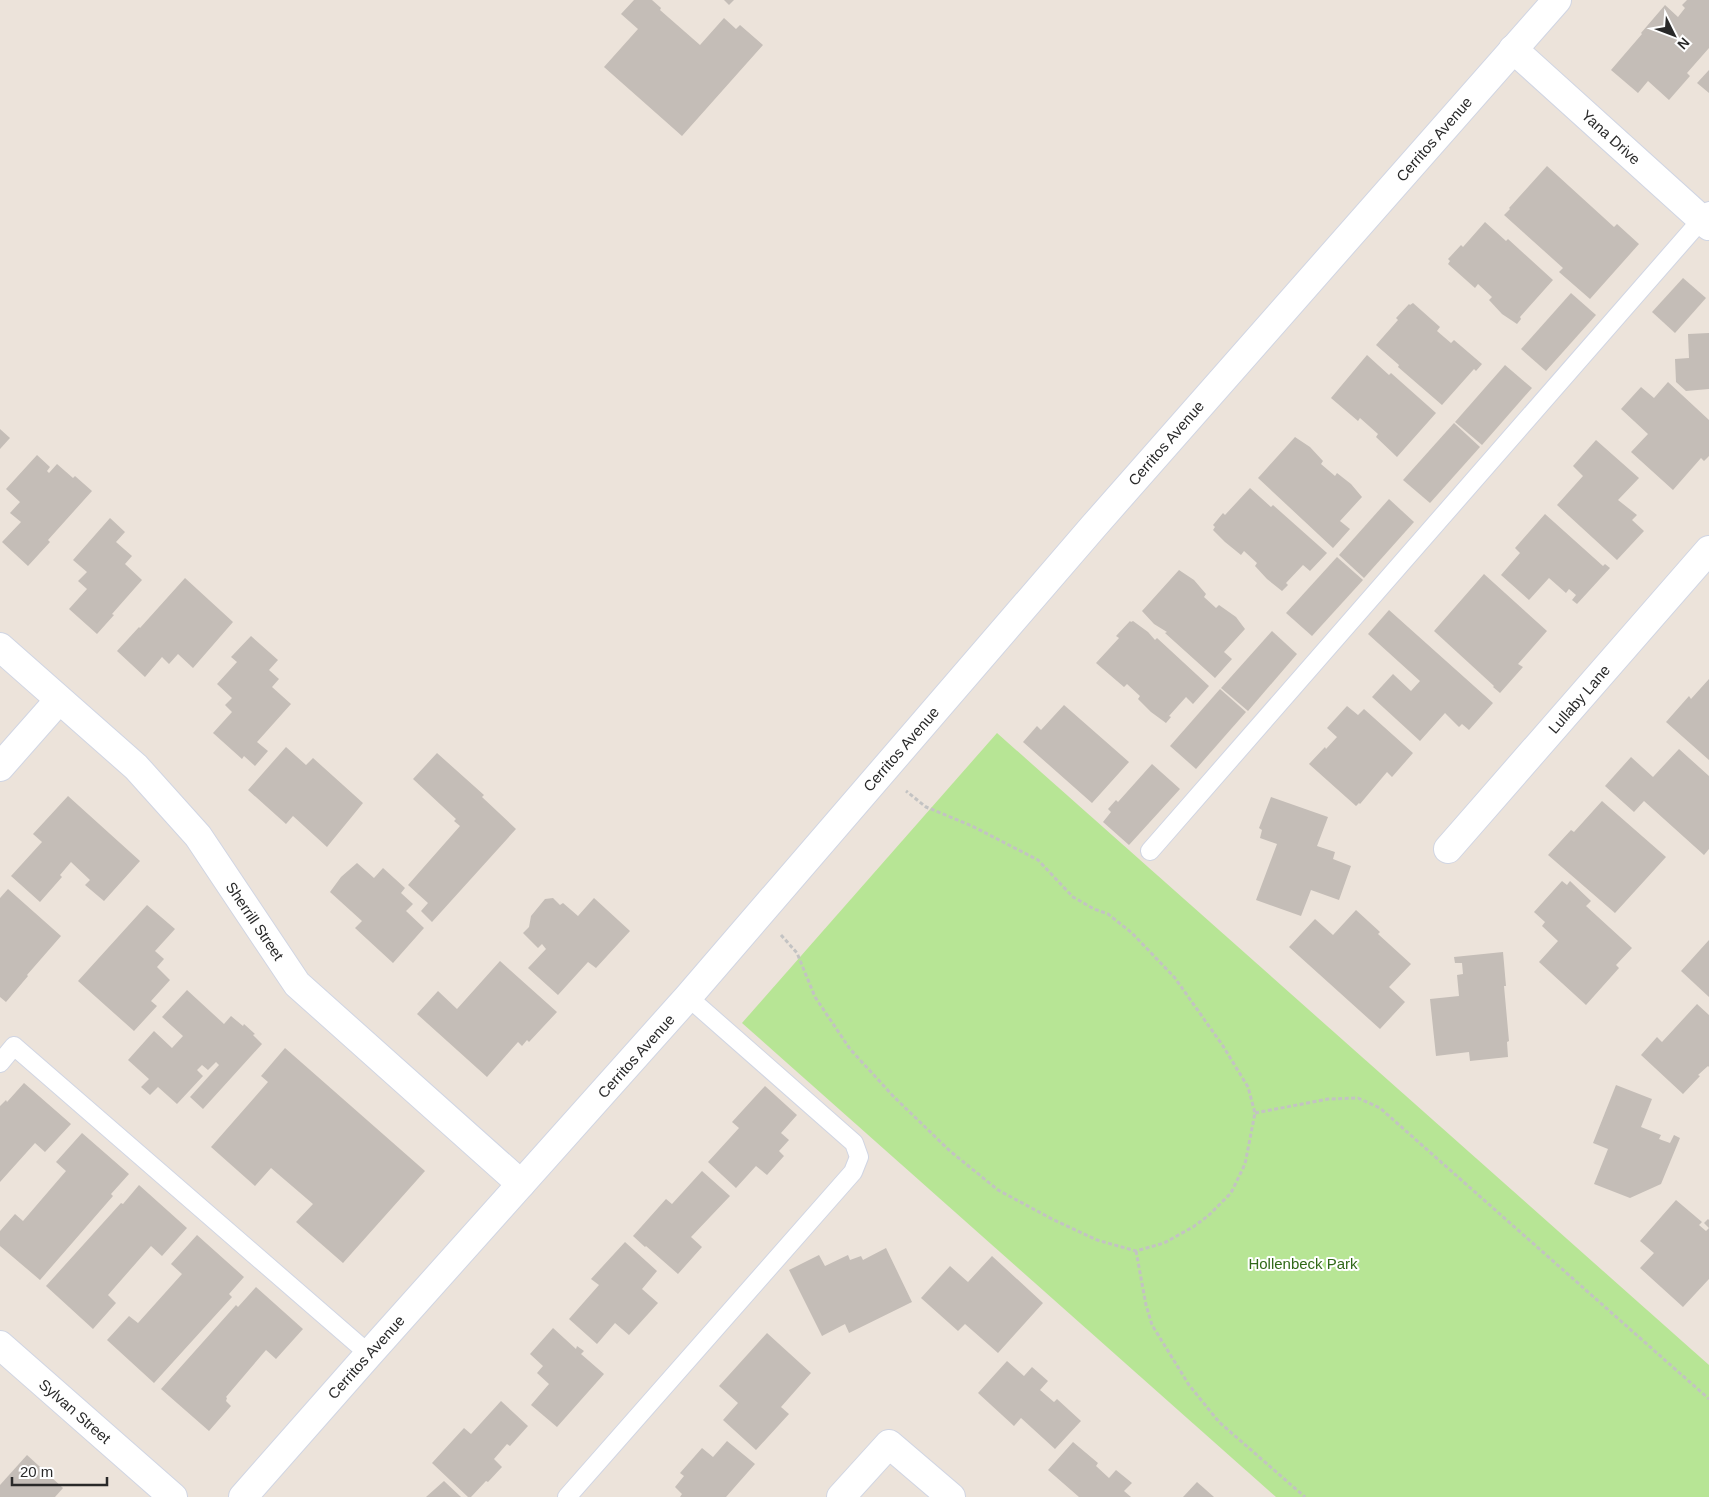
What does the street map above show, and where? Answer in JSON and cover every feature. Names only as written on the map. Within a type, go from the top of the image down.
[{"type":"street","name":"Cerritos Avenue","points":[[243,1497],[688,997],[1099,519],[1557,0]]},
{"type":"street","name":"Yana Drive","points":[[1513,49],[1707,219]]},
{"type":"street","name":"Lullaby Lane","points":[[1448,848],[1709,550]]},
{"type":"street","name":"Sherrill Street","points":[[0,647],[136,767],[198,836],[297,984],[521,1184]]},
{"type":"street","points":[[0,766],[59,700]]},
{"type":"street","name":"Sylvan Street","points":[[0,1345],[173,1497]]},
{"type":"street","points":[[841,1497],[889,1444],[951,1497]]},
{"type":"lane","points":[[1150,851],[1707,219]]},
{"type":"lane","points":[[567,1497],[853,1172],[859,1157],[854,1143],[688,997]]},
{"type":"lane","points":[[0,1063],[14,1046],[369,1354]]},
{"type":"path","points":[[761,912],[797,952],[815,997],[850,1049],[950,1151],[998,1190],[1096,1240],[1136,1251],[1164,1243],[1192,1227],[1208,1216],[1230,1193],[1244,1164],[1256,1113],[1248,1087],[1223,1046],[1175,978],[1132,933],[1108,914],[1094,909],[1073,897],[1038,860],[972,826],[926,806],[882,772]]},
{"type":"path","points":[[1256,1113],[1328,1099],[1358,1098],[1380,1108],[1709,1398]]},
{"type":"path","points":[[1136,1251],[1146,1305],[1152,1325],[1189,1385],[1219,1422],[1305,1497]]},
{"type":"green space","name":"Hollenbeck Park","points":[[997,733],[1709,1365],[1709,1497],[1276,1497],[742,1023]]},
{"type":"building","points":[[634,0],[652,0],[661,8],[660,10],[700,45],[724,18],[736,29],[740,25],[763,45],[682,136],[604,67],[638,29],[621,14]]},
{"type":"building","points":[[724,0],[734,0],[729,5]]},
{"type":"building","points":[[1687,0],[1709,0],[1709,48],[1687,73],[1690,76],[1669,100],[1648,81],[1638,93],[1611,70],[1665,5],[1678,17],[1685,8],[1682,5]]},
{"type":"building","points":[[1709,70],[1709,93],[1697,83]]},
{"type":"building","points":[[1547,166],[1614,227],[1617,224],[1639,244],[1590,299],[1559,272],[1563,268],[1504,215]]},
{"type":"building","points":[[1485,222],[1506,241],[1508,239],[1553,280],[1520,317],[1521,319],[1517,324],[1502,314],[1489,300],[1492,297],[1478,284],[1475,288],[1448,264],[1450,261],[1448,259],[1461,245],[1463,247]]},
{"type":"building","points":[[1683,278],[1706,298],[1675,333],[1652,312]]},
{"type":"building","points":[[1571,293],[1596,315],[1546,371],[1521,349]]},
{"type":"building","points":[[1413,303],[1440,327],[1437,331],[1451,343],[1454,340],[1482,364],[1476,371],[1474,369],[1442,405],[1376,345],[1398,320],[1396,318],[1409,304]]},
{"type":"building","points":[[1709,333],[1709,389],[1686,391],[1676,382],[1675,359],[1689,358],[1688,334]]},
{"type":"building","points":[[1367,355],[1389,375],[1391,373],[1436,413],[1397,457],[1376,437],[1378,434],[1360,418],[1358,421],[1331,398]]},
{"type":"building","points":[[1505,365],[1532,388],[1482,445],[1455,422]]},
{"type":"building","points":[[1668,382],[1709,420],[1709,456],[1704,461],[1701,458],[1673,490],[1631,452],[1648,434],[1621,409],[1641,387],[1654,398]]},
{"type":"building","points":[[1454,423],[1480,447],[1430,503],[1403,480]]},
{"type":"building","points":[[0,429],[10,438],[0,449]]},
{"type":"building","points":[[1295,437],[1310,447],[1323,461],[1321,464],[1335,476],[1337,473],[1351,484],[1362,497],[1340,521],[1350,529],[1333,548],[1258,478]]},
{"type":"building","points":[[1596,440],[1639,478],[1618,500],[1637,515],[1632,520],[1644,531],[1617,560],[1557,505],[1583,476],[1573,466]]},
{"type":"building","points":[[37,455],[50,467],[47,471],[49,473],[57,464],[92,491],[48,540],[50,542],[28,566],[2,542],[21,522],[10,513],[20,502],[6,489]]},
{"type":"building","points":[[1250,488],[1271,507],[1273,505],[1327,553],[1310,571],[1303,565],[1286,583],[1288,585],[1282,591],[1267,579],[1255,566],[1257,563],[1244,551],[1241,555],[1213,530],[1215,527],[1213,525],[1223,513],[1225,515]]},
{"type":"building","points":[[1389,499],[1414,522],[1364,578],[1339,555]]},
{"type":"building","points":[[1545,514],[1603,566],[1605,564],[1610,568],[1577,604],[1572,600],[1576,595],[1569,589],[1566,593],[1549,578],[1529,600],[1501,575],[1520,553],[1515,548]]},
{"type":"building","points":[[110,518],[125,532],[116,542],[132,556],[125,564],[142,580],[97,634],[69,609],[87,589],[78,581],[87,572],[73,560]]},
{"type":"building","points":[[1337,557],[1363,580],[1312,636],[1286,613]]},
{"type":"building","points":[[1179,570],[1194,580],[1206,594],[1204,597],[1216,608],[1219,605],[1236,617],[1245,629],[1224,652],[1232,659],[1215,678],[1142,611]]},
{"type":"building","points":[[1484,574],[1547,631],[1518,664],[1523,667],[1500,693],[1434,631]]},
{"type":"building","points":[[185,578],[233,622],[193,668],[178,654],[169,664],[162,657],[145,677],[117,651]]},
{"type":"building","points":[[1389,610],[1493,703],[1469,730],[1462,724],[1459,727],[1445,713],[1420,741],[1372,697],[1393,674],[1411,691],[1420,681],[1368,634]]},
{"type":"building","points":[[1130,621],[1133,621],[1148,632],[1155,640],[1157,638],[1209,686],[1193,704],[1186,697],[1169,716],[1171,717],[1166,723],[1138,699],[1140,696],[1127,684],[1124,687],[1096,663],[1119,638],[1116,636]]},
{"type":"building","points":[[1272,631],[1297,654],[1248,711],[1221,688]]},
{"type":"building","points":[[251,636],[278,660],[269,670],[279,679],[272,687],[291,704],[257,742],[268,751],[255,766],[244,756],[242,759],[213,733],[232,712],[225,705],[232,698],[217,684],[237,662],[231,657]]},
{"type":"building","points":[[1709,679],[1709,760],[1666,722],[1689,696],[1691,699]]},
{"type":"building","points":[[1220,689],[1246,712],[1196,769],[1170,746]]},
{"type":"building","points":[[1064,705],[1129,762],[1092,803],[1023,742],[1037,726],[1041,730]]},
{"type":"building","points":[[1347,706],[1358,715],[1364,709],[1413,753],[1392,777],[1387,772],[1360,804],[1356,806],[1309,764],[1337,737],[1327,728]]},
{"type":"building","points":[[286,747],[306,765],[313,758],[363,803],[327,847],[293,816],[286,824],[248,790]]},
{"type":"building","points":[[1679,749],[1709,776],[1709,849],[1704,855],[1644,801],[1634,812],[1605,786],[1631,757],[1653,777]]},
{"type":"building","points":[[437,753],[484,795],[482,797],[516,829],[432,922],[421,911],[428,903],[408,885],[460,826],[454,821],[456,819],[413,779]]},
{"type":"building","points":[[1152,764],[1180,789],[1129,845],[1103,822],[1111,812],[1108,809],[1116,800],[1118,802]]},
{"type":"building","points":[[68,796],[140,861],[104,901],[85,885],[90,880],[71,862],[60,875],[62,877],[40,902],[11,876],[42,842],[33,834]]},
{"type":"building","points":[[1271,797],[1328,817],[1317,846],[1335,852],[1333,859],[1351,866],[1339,900],[1311,890],[1301,916],[1256,900],[1277,844],[1260,838],[1262,830],[1259,828]]},
{"type":"building","points":[[1602,801],[1666,857],[1615,913],[1548,855],[1571,830],[1574,832]]},
{"type":"building","points":[[357,863],[374,878],[383,868],[405,888],[401,893],[413,904],[406,911],[424,928],[393,963],[355,928],[362,921],[330,892],[341,877]]},
{"type":"building","points":[[1562,881],[1567,885],[1570,881],[1591,901],[1586,906],[1632,948],[1616,965],[1619,968],[1586,1005],[1539,962],[1558,941],[1542,926],[1545,922],[1534,912]]},
{"type":"building","points":[[8,889],[61,936],[6,1002],[0,997],[0,898]]},
{"type":"building","points":[[553,898],[560,905],[563,903],[578,916],[594,898],[630,931],[596,968],[588,962],[558,995],[528,968],[546,949],[542,944],[538,948],[523,933],[529,927],[531,916],[545,899]]},
{"type":"building","points":[[147,905],[175,929],[155,951],[164,959],[157,967],[170,980],[151,1001],[157,1006],[134,1031],[78,981]]},
{"type":"building","points":[[1356,910],[1380,932],[1378,934],[1411,964],[1389,987],[1405,1002],[1380,1029],[1289,947],[1315,919],[1333,935]]},
{"type":"building","points":[[1709,940],[1709,997],[1681,971]]},
{"type":"building","points":[[1503,952],[1509,1041],[1507,1042],[1508,1057],[1470,1061],[1469,1052],[1436,1056],[1430,999],[1459,996],[1457,975],[1463,974],[1462,963],[1455,963],[1454,957]]},
{"type":"building","points":[[500,961],[557,1012],[529,1042],[527,1040],[522,1046],[518,1042],[487,1077],[417,1014],[438,991],[457,1009]]},
{"type":"building","points":[[187,990],[224,1024],[231,1016],[243,1026],[244,1024],[262,1044],[203,1109],[190,1097],[219,1065],[216,1062],[208,1070],[202,1065],[197,1070],[203,1076],[177,1104],[158,1087],[150,1095],[141,1087],[149,1079],[128,1060],[154,1031],[172,1048],[183,1036],[162,1017]]},
{"type":"building","points":[[1697,1004],[1709,1015],[1709,1067],[1698,1075],[1700,1076],[1683,1094],[1641,1055],[1657,1037],[1662,1042]]},
{"type":"building","points":[[285,1048],[425,1171],[343,1263],[296,1222],[313,1204],[271,1168],[255,1186],[211,1147],[268,1082],[261,1076]]},
{"type":"building","points":[[24,1083],[71,1124],[45,1152],[35,1143],[0,1182],[0,1106],[6,1100],[7,1102]]},
{"type":"building","points":[[1616,1085],[1652,1099],[1641,1127],[1661,1135],[1659,1139],[1670,1143],[1674,1135],[1680,1138],[1661,1184],[1630,1198],[1594,1184],[1608,1149],[1593,1143]]},
{"type":"building","points":[[765,1086],[797,1115],[781,1133],[789,1140],[779,1151],[784,1156],[767,1175],[756,1166],[736,1188],[708,1162],[739,1128],[732,1122]]},
{"type":"building","points":[[82,1133],[129,1174],[111,1194],[113,1196],[40,1280],[0,1246],[0,1231],[15,1214],[23,1221],[66,1171],[56,1162]]},
{"type":"building","points":[[702,1171],[730,1196],[691,1237],[702,1247],[678,1274],[633,1236],[666,1199],[672,1204]]},
{"type":"building","points":[[139,1185],[187,1228],[162,1256],[151,1246],[108,1295],[116,1303],[93,1329],[46,1286]]},
{"type":"building","points":[[1676,1200],[1702,1222],[1699,1225],[1706,1231],[1709,1228],[1709,1279],[1683,1307],[1640,1268],[1654,1253],[1640,1241]]},
{"type":"building","points":[[1708,1219],[1709,1220],[1709,1228],[1704,1223]]},
{"type":"building","points":[[197,1235],[244,1277],[229,1294],[232,1297],[154,1383],[107,1340],[129,1316],[138,1323],[182,1274],[171,1264]]},
{"type":"building","points":[[625,1242],[657,1271],[642,1289],[658,1303],[629,1335],[615,1323],[597,1344],[569,1319],[599,1285],[591,1279]]},
{"type":"building","points":[[886,1248],[912,1302],[849,1333],[845,1324],[822,1336],[789,1270],[819,1255],[825,1266],[848,1255],[850,1260],[861,1256],[863,1260]]},
{"type":"building","points":[[992,1256],[1043,1303],[998,1353],[965,1324],[958,1331],[921,1298],[950,1266],[968,1282]]},
{"type":"building","points":[[256,1287],[303,1329],[276,1359],[266,1350],[226,1397],[226,1401],[231,1406],[209,1431],[161,1389],[236,1305],[238,1307]]},
{"type":"building","points":[[553,1328],[576,1349],[577,1346],[584,1351],[581,1354],[604,1374],[557,1427],[531,1405],[549,1384],[537,1373],[543,1366],[530,1354]]},
{"type":"building","points":[[767,1333],[811,1373],[781,1407],[789,1414],[756,1450],[723,1420],[738,1403],[719,1386]]},
{"type":"building","points":[[1007,1361],[1024,1376],[1032,1367],[1048,1381],[1040,1390],[1054,1402],[1057,1399],[1081,1421],[1055,1449],[1021,1418],[1014,1426],[978,1393]]},
{"type":"building","points":[[501,1401],[528,1426],[510,1446],[507,1444],[494,1459],[502,1467],[471,1497],[468,1497],[432,1463],[464,1428],[471,1434]]},
{"type":"building","points":[[727,1441],[755,1464],[726,1497],[680,1497],[682,1494],[675,1487],[684,1476],[680,1473],[702,1448],[713,1457]]},
{"type":"building","points":[[1073,1442],[1098,1463],[1096,1466],[1109,1478],[1116,1470],[1132,1483],[1124,1491],[1131,1497],[1079,1497],[1048,1470]]},
{"type":"building","points":[[27,1455],[63,1488],[55,1497],[0,1497],[0,1485]]},
{"type":"building","points":[[444,1481],[461,1497],[426,1497]]},
{"type":"building","points":[[1197,1482],[1214,1497],[1183,1497]]}]
